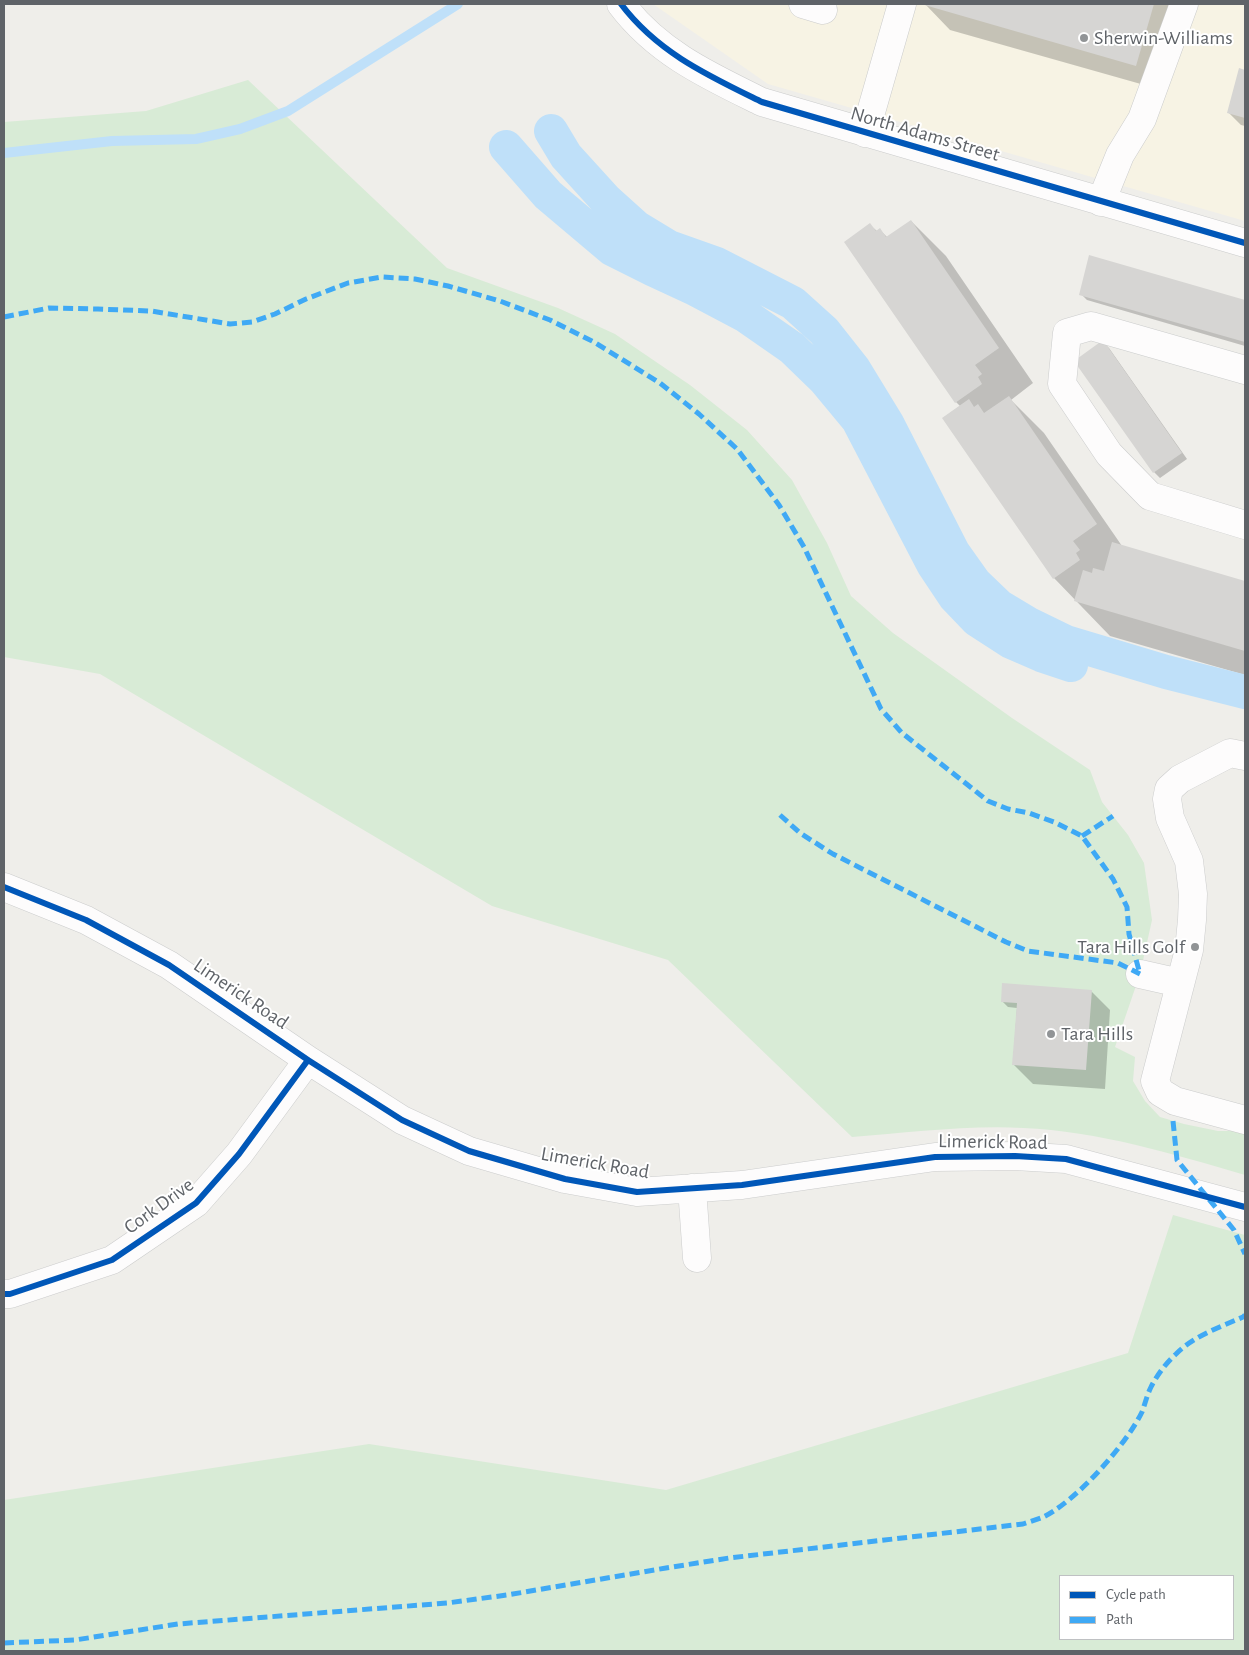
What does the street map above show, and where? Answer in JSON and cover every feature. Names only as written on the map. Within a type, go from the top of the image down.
[{"type":"street","name":"North Adams Street","points":[[621,4],[660,44],[696,69],[762,102],[1245,243]]},
{"type":"street","points":[[865,133],[902,4]]},
{"type":"street","points":[[1101,202],[1120,154],[1142,120],[1184,4]]},
{"type":"street","points":[[1245,370],[1091,326],[1067,333],[1062,384],[1109,454],[1150,496],[1245,525]]},
{"type":"street","points":[[1245,756],[1230,753],[1180,779],[1169,789],[1166,799],[1170,818],[1189,861],[1193,894],[1192,920],[1189,950],[1155,1081],[1160,1092],[1175,1101],[1245,1120]]},
{"type":"street","name":"Limerick Road","points":[[4,888],[86,920],[169,965],[308,1060],[402,1120],[469,1151],[565,1179],[637,1192],[742,1185],[935,1157],[1015,1156],[1066,1159],[1245,1207]]},
{"type":"street","points":[[1140,974],[1180,984]]},
{"type":"street","name":"Cork Drive","points":[[4,1294],[10,1294],[112,1260],[196,1204],[239,1154],[308,1060]]},
{"type":"street","points":[[692,1188],[697,1258]]},
{"type":"shaded area","points":[[653,4],[1245,4],[1245,221],[768,84]]},
{"type":"green space","points":[[248,80],[447,268],[558,308],[615,334],[690,385],[747,430],[792,480],[827,543],[851,596],[893,633],[1012,718],[1090,770],[1102,802],[1128,835],[1144,863],[1152,920],[1140,974],[1115,1047],[1135,1057],[1133,1081],[1145,1101],[1160,1117],[1218,1131],[1245,1131],[1245,1175],[1135,1145],[1051,1130],[1002,1127],[852,1137],[668,960],[492,906],[100,674],[4,657],[4,122],[146,111]]},
{"type":"green space","points":[[1173,1215],[1245,1235],[1245,1651],[4,1651],[4,1500],[369,1444],[666,1490],[1128,1353]]},
{"type":"building","points":[[921,4],[1154,4],[1136,66]]},
{"type":"building","points":[[1239,68],[1245,70],[1245,118],[1227,113]]},
{"type":"building","points":[[911,220],[999,348],[975,365],[982,374],[978,377],[982,384],[955,403],[844,242],[870,223],[876,231],[880,228],[886,237]]},
{"type":"building","points":[[1089,255],[1245,300],[1245,342],[1079,295]]},
{"type":"building","points":[[1103,340],[1182,453],[1153,473],[1074,361]]},
{"type":"building","points":[[1009,396],[1097,524],[1073,541],[1080,550],[1076,553],[1080,560],[1053,579],[942,418],[969,399],[974,407],[978,404],[984,413]]},
{"type":"building","points":[[1112,542],[1245,581],[1245,651],[1074,601],[1083,570],[1092,573],[1093,568],[1104,571]]},
{"type":"building","name":"Tara Hills","points":[[1002,983],[1092,990],[1086,1070],[1012,1065],[1017,1003],[1001,1002]]},
{"type":"waterway","points":[[4,153],[112,141],[196,139],[240,129],[288,111],[458,4]]},
{"type":"waterway","points":[[551,131],[566,156],[606,200],[636,227],[669,247],[717,264],[793,303],[824,331],[854,369],[887,423],[953,552],[975,583],[999,606],[1029,624],[1066,642],[1166,672],[1245,692]]},
{"type":"waterway","points":[[506,147],[548,195],[612,249],[746,316],[792,348],[824,379],[858,420],[933,564],[955,597],[977,620],[1011,642],[1071,665]]},
{"type":"marked path","points":[[4,317],[49,308],[151,311],[230,324],[252,322],[348,283],[382,277],[415,279],[500,301],[550,320],[594,342],[660,383],[699,414],[737,449],[779,505],[804,547],[881,709],[902,733],[988,801],[1008,809],[1029,813],[1054,822],[1082,836],[1113,879],[1127,907],[1129,934],[1140,974]]},
{"type":"marked path","points":[[780,815],[800,833],[833,854],[1006,942],[1028,951],[1118,963],[1140,974]]},
{"type":"marked path","points":[[1082,836],[1113,816]]},
{"type":"marked path","points":[[1173,1121],[1177,1160],[1234,1230],[1245,1254]]},
{"type":"marked path","points":[[4,1643],[75,1640],[178,1624],[447,1603],[507,1595],[729,1558],[1023,1524],[1041,1518],[1069,1500],[1098,1472],[1134,1425],[1142,1412],[1153,1383],[1165,1365],[1176,1354],[1199,1337],[1245,1315]]},
{"type":"cycle path","points":[[621,4],[651,36],[668,50],[723,83],[762,102],[1245,243]]},
{"type":"cycle path","points":[[4,887],[86,920],[169,965],[308,1060],[402,1120],[469,1151],[565,1179],[637,1192],[742,1185],[935,1157],[1015,1156],[1066,1159],[1245,1207]]},
{"type":"cycle path","points":[[4,1294],[10,1294],[112,1260],[196,1203],[239,1154],[308,1060]]},
{"type":"place","name":"Sherwin-Williams","points":[[1084,38]]},
{"type":"place","name":"Tara Hills Golf","points":[[1195,947]]},
{"type":"place","name":"Tara Hills","points":[[1051,1034]]}]
